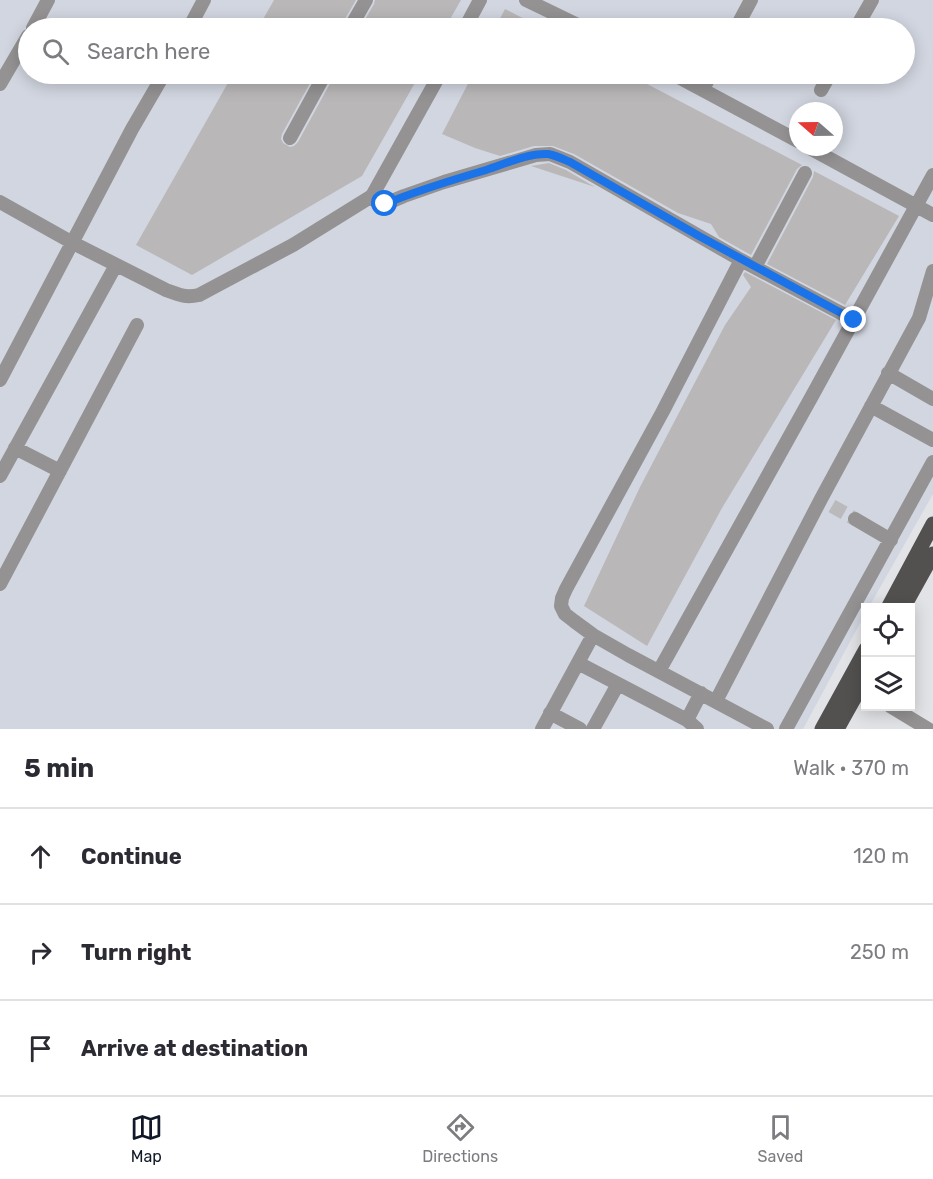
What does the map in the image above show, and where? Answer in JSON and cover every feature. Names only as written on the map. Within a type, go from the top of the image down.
[{"type":"main road","points":[[893,603],[922,572],[933,524]]},
{"type":"main road","points":[[906,603],[933,554]]},
{"type":"main road","points":[[822,729],[862,657]]},
{"type":"main road","points":[[837,729],[861,690]]},
{"type":"street","points":[[38,18],[48,0]]},
{"type":"street","points":[[194,18],[204,0]]},
{"type":"street","points":[[356,18],[366,0]]},
{"type":"street","points":[[470,18],[480,0]]},
{"type":"street","points":[[526,0],[563,18]]},
{"type":"street","points":[[741,18],[751,0]]},
{"type":"street","points":[[862,18],[873,0]]},
{"type":"street","points":[[0,84],[5,64],[18,48]]},
{"type":"street","points":[[0,380],[132,129],[158,84]]},
{"type":"street","points":[[290,138],[320,84]]},
{"type":"street","points":[[0,202],[73,243],[180,296],[199,295],[293,245],[372,196],[434,84]]},
{"type":"street","points":[[693,84],[789,136]]},
{"type":"street","points":[[703,89],[706,84]]},
{"type":"street","points":[[821,90],[824,84]]},
{"type":"street","points":[[372,196],[379,204],[385,204],[444,182],[516,160],[550,154],[570,162],[741,260],[854,320]]},
{"type":"street","points":[[824,156],[933,215]]},
{"type":"street","points":[[755,267],[805,173]]},
{"type":"street","points":[[659,670],[933,175]]},
{"type":"street","points":[[741,260],[562,598],[561,606],[565,614],[593,635],[767,729]]},
{"type":"street","points":[[0,476],[116,265]]},
{"type":"street","points":[[716,702],[826,503],[871,406],[919,318],[933,271]]},
{"type":"street","points":[[0,584],[136,326]]},
{"type":"street","points":[[888,373],[933,399]]},
{"type":"street","points":[[871,406],[933,440]]},
{"type":"street","points":[[15,448],[60,471]]},
{"type":"street","points":[[786,729],[933,462]]},
{"type":"street","points":[[855,519],[891,540]]},
{"type":"street","points":[[542,729],[593,635]]},
{"type":"street","points":[[578,663],[692,725],[701,693]]},
{"type":"street","points":[[593,729],[618,684]]},
{"type":"street","points":[[898,711],[925,728]]},
{"type":"street","points":[[550,713],[580,729]]},
{"type":"shaded area","points":[[0,0],[933,0],[933,494],[871,603],[861,603],[861,621],[803,729],[0,729]]},
{"type":"building","points":[[274,0],[356,0],[346,18],[264,18]]},
{"type":"building","points":[[375,0],[461,0],[451,18],[366,18]]},
{"type":"building","points":[[505,9],[523,18],[500,18]]},
{"type":"building","points":[[227,84],[310,84],[282,134],[283,143],[290,147],[298,142],[330,84],[414,84],[362,176],[192,275],[136,245]]},
{"type":"building","points":[[468,84],[647,84],[802,165],[797,169],[751,255],[719,237],[711,224],[678,213],[574,154],[553,146],[534,146],[500,156],[442,134]]},
{"type":"building","points":[[549,163],[566,170],[595,187],[531,166]]},
{"type":"building","points":[[814,171],[899,216],[845,305],[767,264],[813,177]]},
{"type":"building","points":[[745,272],[836,320],[722,508],[647,646],[584,606],[640,487],[725,325],[751,287],[743,275]]},
{"type":"tunnel","points":[[832,506],[855,519]]},
{"type":"route","points":[[385,204],[444,182],[516,160],[550,154],[570,162],[741,260],[854,320]]}]
